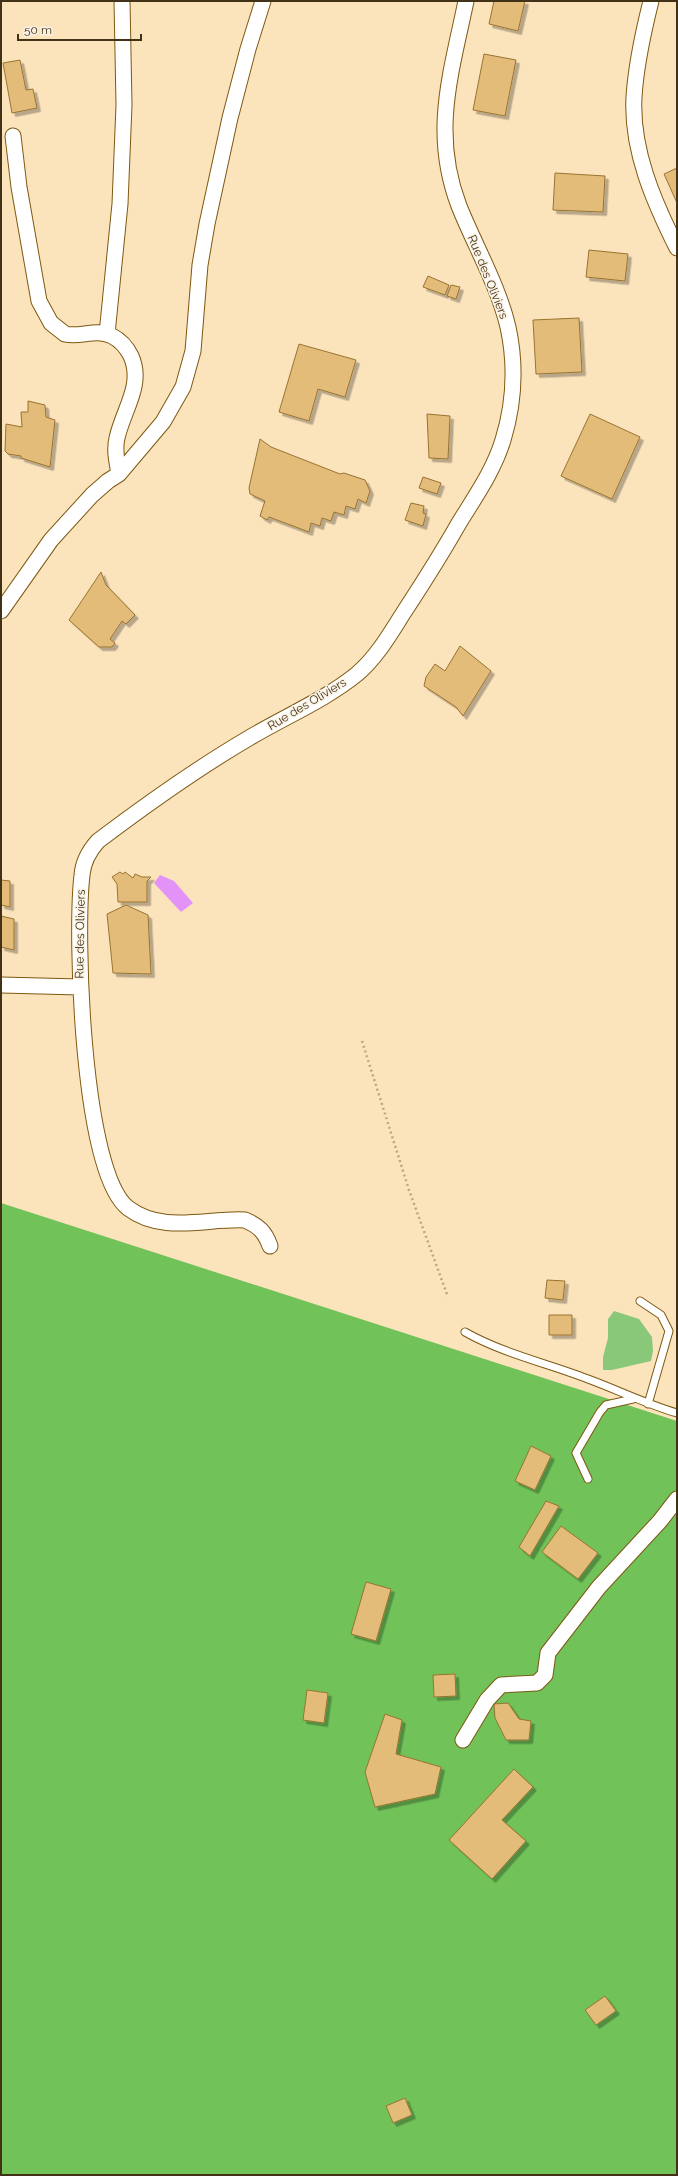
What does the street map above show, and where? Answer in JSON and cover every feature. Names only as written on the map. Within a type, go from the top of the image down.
[{"type":"street","points":[[107,334],[120,204],[124,106],[122,1]]},
{"type":"street","points":[[1,611],[51,540],[92,496],[108,481],[120,474],[163,422],[176,401],[189,372],[198,314],[200,265],[207,224],[232,111],[248,49],[263,1]]},
{"type":"street","name":"Rue des Oliviers","points":[[270,1246],[266,1235],[257,1225],[246,1220],[161,1223],[143,1217],[127,1207],[115,1192],[102,1159],[94,1127],[80,987],[82,875],[88,851],[98,840],[166,790],[247,740],[343,684],[371,660],[382,646],[434,566],[494,464],[509,420],[512,397],[512,350],[508,327],[501,305],[459,205],[450,178],[444,150],[443,121],[447,93],[466,1]]},
{"type":"street","points":[[651,1],[638,55],[634,98],[638,140],[645,174],[658,208],[677,248]]},
{"type":"street","points":[[13,136],[19,187],[41,307],[51,323],[64,334],[92,332],[113,336],[125,347],[135,368],[130,402],[116,439],[116,457],[120,474]]},
{"type":"street","points":[[1,985],[80,987]]},
{"type":"street","points":[[463,1740],[487,1700],[501,1685],[537,1683],[545,1675],[548,1653],[599,1587],[660,1521],[677,1499]]},
{"type":"lane","points":[[640,1301],[661,1315],[669,1332],[648,1404]]},
{"type":"lane","points":[[465,1332],[487,1344],[589,1379],[633,1399],[677,1413]]},
{"type":"lane","points":[[588,1479],[576,1453],[600,1412],[606,1405],[633,1399]]},
{"type":"path","points":[[362,1041],[409,1190],[448,1297]]},
{"type":"green space","points":[[1,1203],[677,1421],[677,2175],[1,2175]]},
{"type":"green space","points":[[614,1311],[639,1319],[652,1337],[653,1351],[651,1361],[612,1370],[603,1370],[603,1357],[608,1338],[608,1319]]},
{"type":"shaded area","points":[[160,875],[174,881],[193,903],[181,912],[154,883]]},
{"type":"building","points":[[494,1],[525,1],[518,31],[489,24]]},
{"type":"building","points":[[484,54],[516,60],[505,116],[473,110]]},
{"type":"building","points":[[20,60],[26,90],[33,89],[37,108],[12,113],[3,63]]},
{"type":"building","points":[[677,168],[677,203],[664,174]]},
{"type":"building","points":[[555,173],[605,176],[603,212],[553,210]]},
{"type":"building","points":[[589,250],[628,254],[625,281],[586,277]]},
{"type":"building","points":[[428,276],[449,285],[445,295],[423,287]]},
{"type":"building","points":[[451,285],[460,287],[456,299],[447,296]]},
{"type":"building","points":[[579,318],[582,372],[536,374],[533,320]]},
{"type":"building","points":[[299,344],[356,360],[345,397],[318,389],[309,421],[279,412]]},
{"type":"building","points":[[28,401],[45,405],[46,417],[55,420],[50,467],[21,458],[21,456],[8,454],[5,451],[6,424],[22,427],[21,412],[28,412]]},
{"type":"building","points":[[427,414],[450,416],[448,459],[429,458]]},
{"type":"building","points":[[590,414],[640,437],[612,499],[561,476]]},
{"type":"building","points":[[260,439],[271,447],[340,474],[344,473],[365,480],[370,491],[366,503],[358,499],[355,509],[346,506],[344,515],[334,512],[331,521],[322,518],[320,526],[311,523],[309,532],[269,517],[267,520],[260,516],[265,501],[250,494],[249,488]]},
{"type":"building","points":[[423,477],[441,483],[437,494],[419,488]]},
{"type":"building","points":[[411,503],[424,506],[423,513],[426,514],[423,526],[405,520]]},
{"type":"building","points":[[101,572],[106,585],[135,615],[126,624],[122,621],[110,639],[115,643],[112,647],[99,647],[69,620]]},
{"type":"building","points":[[460,646],[491,671],[463,716],[456,707],[424,686],[426,677],[435,664],[445,671]]},
{"type":"building","points":[[120,872],[123,874],[125,872],[133,878],[135,874],[142,877],[151,877],[147,881],[147,902],[118,902],[117,884],[112,877]]},
{"type":"building","points":[[1,880],[10,881],[10,907],[1,905]]},
{"type":"building","points":[[126,905],[148,915],[151,974],[113,973],[107,914]]},
{"type":"building","points":[[1,916],[14,919],[14,950],[1,947]]},
{"type":"building","points":[[547,1280],[565,1281],[563,1300],[545,1298]]},
{"type":"building","points":[[549,1315],[572,1315],[572,1335],[549,1335]]},
{"type":"building","points":[[531,1446],[551,1456],[535,1490],[515,1481]]},
{"type":"building","points":[[546,1501],[559,1506],[530,1556],[519,1547]]},
{"type":"building","points":[[561,1526],[598,1553],[578,1579],[542,1552]]},
{"type":"building","points":[[366,1582],[391,1589],[376,1641],[351,1634]]},
{"type":"building","points":[[455,1674],[456,1696],[434,1697],[433,1675]]},
{"type":"building","points":[[307,1690],[328,1693],[324,1723],[303,1720]]},
{"type":"building","points":[[508,1703],[519,1719],[531,1721],[529,1740],[506,1740],[495,1718],[494,1704]]},
{"type":"building","points":[[385,1714],[402,1720],[396,1754],[441,1767],[435,1794],[375,1807],[365,1772]]},
{"type":"building","points":[[514,1769],[533,1787],[502,1820],[526,1841],[492,1879],[449,1840]]},
{"type":"building","points":[[605,1996],[616,2011],[596,2025],[585,2010]]},
{"type":"building","points":[[405,2098],[412,2115],[393,2123],[386,2106]]}]
